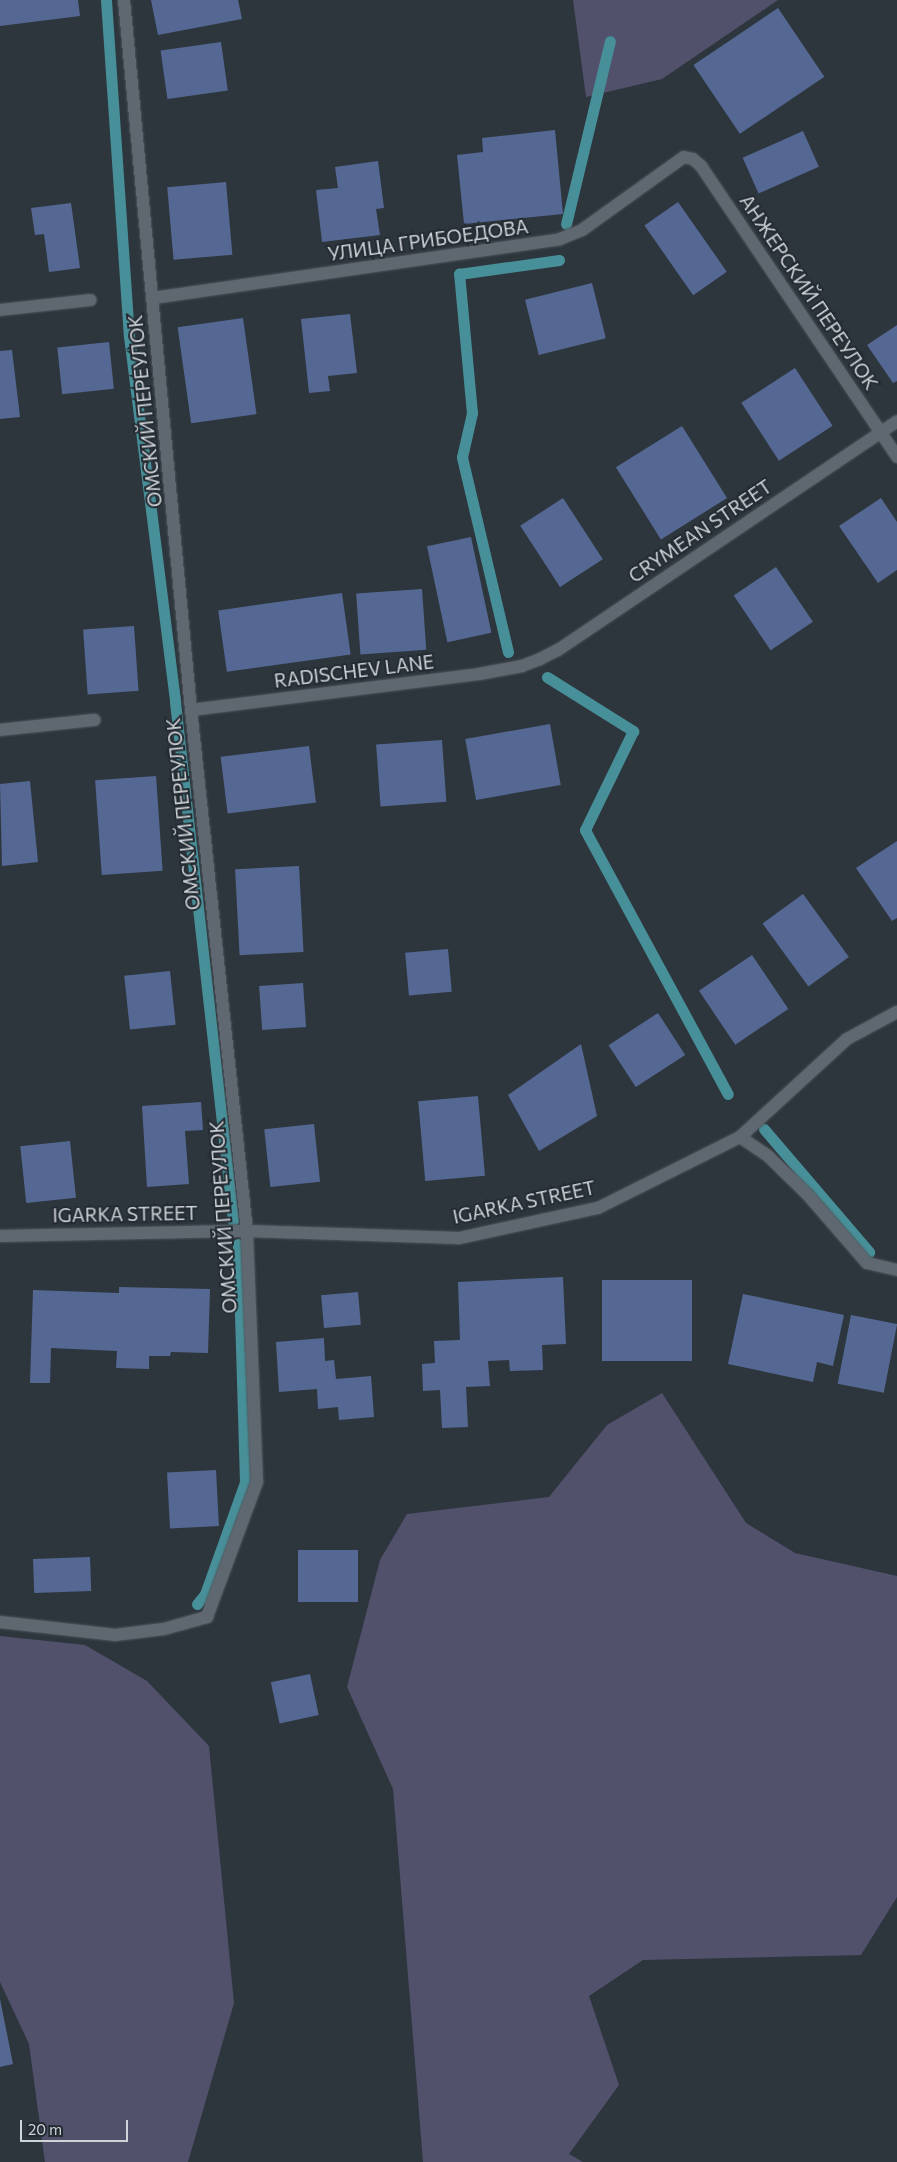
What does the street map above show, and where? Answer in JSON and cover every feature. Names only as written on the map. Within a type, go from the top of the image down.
[{"type":"street","name":"ОМСКИЙ ПЕРЕУЛОК","points":[[0,1622],[116,1635],[164,1629],[207,1618],[257,1482],[247,1231],[191,710],[124,0]]},
{"type":"street","name":"УЛИЦА ГРИБОЕДОВА","points":[[153,298],[560,240],[582,230],[684,156]]},
{"type":"street","name":"АНЖЕРСКИЙ ПЕРЕУЛОК","points":[[684,156],[693,159],[701,166],[897,457]]},
{"type":"street","points":[[0,310],[90,300]]},
{"type":"street","name":"CRYMEAN STREET","points":[[522,666],[558,650],[897,421]]},
{"type":"street","name":"RADISCHEV LANE","points":[[191,710],[479,674],[522,666]]},
{"type":"street","points":[[0,730],[94,720]]},
{"type":"street","name":"IGARKA STREET","points":[[0,1236],[247,1231],[459,1238],[598,1208],[740,1137],[848,1039],[897,1012]]},
{"type":"street","points":[[740,1137],[768,1156],[808,1195],[868,1264],[897,1270]]},
{"type":"shaded area","points":[[573,0],[778,0],[662,79],[586,97]]},
{"type":"shaded area","points":[[662,1393],[746,1523],[795,1553],[897,1576],[897,1897],[861,1955],[643,1960],[589,1996],[619,2085],[569,2154],[583,2162],[423,2162],[393,1789],[347,1687],[380,1560],[407,1514],[549,1497],[607,1425]]},
{"type":"shaded area","points":[[0,1636],[85,1645],[147,1681],[209,1746],[234,2003],[188,2162],[45,2162],[29,2044],[0,1982]]},
{"type":"building","points":[[0,0],[78,0],[80,16],[0,26]]},
{"type":"building","points":[[151,0],[238,0],[242,19],[158,35]]},
{"type":"building","points":[[778,8],[824,77],[740,134],[693,65]]},
{"type":"building","points":[[221,42],[228,91],[167,99],[161,50]]},
{"type":"building","points":[[555,130],[563,214],[464,224],[457,155],[483,152],[482,138]]},
{"type":"building","points":[[803,131],[819,167],[759,193],[743,158]]},
{"type":"building","points":[[378,161],[384,208],[376,209],[380,235],[322,242],[316,190],[338,188],[335,167]]},
{"type":"building","points":[[226,182],[232,255],[174,260],[167,187]]},
{"type":"building","points":[[678,202],[727,272],[693,295],[644,226]]},
{"type":"building","points":[[71,203],[80,268],[49,272],[44,234],[35,235],[31,208]]},
{"type":"building","points":[[592,283],[606,338],[539,355],[525,300]]},
{"type":"building","points":[[350,314],[357,373],[328,376],[330,391],[309,393],[301,319]]},
{"type":"building","points":[[243,318],[256,414],[191,423],[178,327]]},
{"type":"building","points":[[897,325],[897,381],[893,383],[867,345]]},
{"type":"building","points":[[109,342],[114,389],[62,394],[57,347]]},
{"type":"building","points":[[12,350],[20,417],[0,419],[0,351]]},
{"type":"building","points":[[795,368],[833,426],[779,461],[741,403]]},
{"type":"building","points":[[682,426],[727,498],[661,539],[616,467]]},
{"type":"building","points":[[563,498],[603,559],[560,587],[520,526]]},
{"type":"building","points":[[881,498],[897,522],[897,570],[878,583],[839,526]]},
{"type":"building","points":[[471,537],[491,633],[447,642],[427,546]]},
{"type":"building","points":[[776,567],[813,622],[771,650],[734,596]]},
{"type":"building","points":[[422,589],[426,650],[360,654],[356,594]]},
{"type":"building","points":[[342,593],[351,654],[227,672],[218,610]]},
{"type":"building","points":[[134,626],[139,691],[88,694],[83,630]]},
{"type":"building","points":[[550,724],[561,785],[476,800],[465,739]]},
{"type":"building","points":[[442,740],[446,802],[380,806],[376,745]]},
{"type":"building","points":[[309,746],[316,803],[228,813],[221,757]]},
{"type":"building","points":[[156,776],[163,871],[102,875],[95,780]]},
{"type":"building","points":[[30,781],[38,862],[2,866],[0,784]]},
{"type":"building","points":[[897,841],[897,918],[892,921],[856,868]]},
{"type":"building","points":[[299,866],[304,952],[240,955],[235,869]]},
{"type":"building","points":[[803,894],[849,957],[808,986],[763,923]]},
{"type":"building","points":[[448,949],[452,992],[409,996],[405,953]]},
{"type":"building","points":[[752,955],[788,1009],[735,1045],[699,991]]},
{"type":"building","points":[[170,971],[176,1025],[130,1030],[124,976]]},
{"type":"building","points":[[303,983],[306,1027],[262,1030],[259,986]]},
{"type":"building","points":[[658,1013],[685,1055],[636,1087],[609,1045]]},
{"type":"building","points":[[581,1044],[597,1116],[539,1151],[508,1095]]},
{"type":"building","points":[[478,1096],[485,1176],[425,1181],[418,1101]]},
{"type":"building","points":[[201,1102],[203,1130],[185,1131],[189,1184],[147,1187],[142,1106]]},
{"type":"building","points":[[314,1124],[320,1182],[270,1187],[264,1129]]},
{"type":"building","points":[[70,1141],[76,1198],[26,1203],[20,1146]]},
{"type":"building","points":[[563,1277],[566,1344],[542,1345],[543,1370],[510,1371],[509,1360],[488,1361],[490,1386],[466,1387],[468,1427],[442,1428],[440,1390],[423,1391],[422,1364],[435,1363],[434,1341],[460,1340],[458,1282]]},
{"type":"building","points":[[602,1280],[692,1280],[692,1361],[602,1361]]},
{"type":"building","points":[[119,1287],[210,1289],[208,1353],[171,1352],[170,1356],[149,1356],[149,1369],[116,1368],[117,1351],[51,1348],[50,1383],[30,1383],[33,1290],[119,1293]]},
{"type":"building","points":[[358,1292],[361,1325],[324,1328],[321,1295]]},
{"type":"building","points":[[743,1294],[844,1315],[833,1366],[817,1362],[813,1382],[728,1364]]},
{"type":"building","points":[[851,1315],[897,1324],[884,1393],[838,1384]]},
{"type":"building","points":[[324,1338],[325,1361],[334,1360],[336,1379],[371,1376],[374,1417],[339,1420],[338,1407],[318,1409],[317,1389],[279,1392],[276,1342]]},
{"type":"building","points":[[216,1470],[219,1526],[170,1528],[167,1473]]},
{"type":"building","points":[[298,1550],[358,1550],[358,1602],[298,1602]]},
{"type":"building","points":[[90,1557],[91,1591],[34,1593],[33,1559]]},
{"type":"building","points":[[310,1674],[319,1715],[280,1723],[271,1682]]},
{"type":"building","points":[[0,1999],[13,2064],[0,2067]]},
{"type":"waterway","points":[[106,0],[129,336],[175,702],[233,1221]]},
{"type":"waterway","points":[[566,224],[610,41]]},
{"type":"waterway","points":[[508,652],[462,457],[472,413],[459,274],[559,260]]},
{"type":"waterway","points":[[547,677],[633,731],[585,830],[728,1094]]},
{"type":"waterway","points":[[764,1129],[869,1252]]},
{"type":"waterway","points":[[197,1604],[205,1594],[245,1482],[238,1244]]}]
